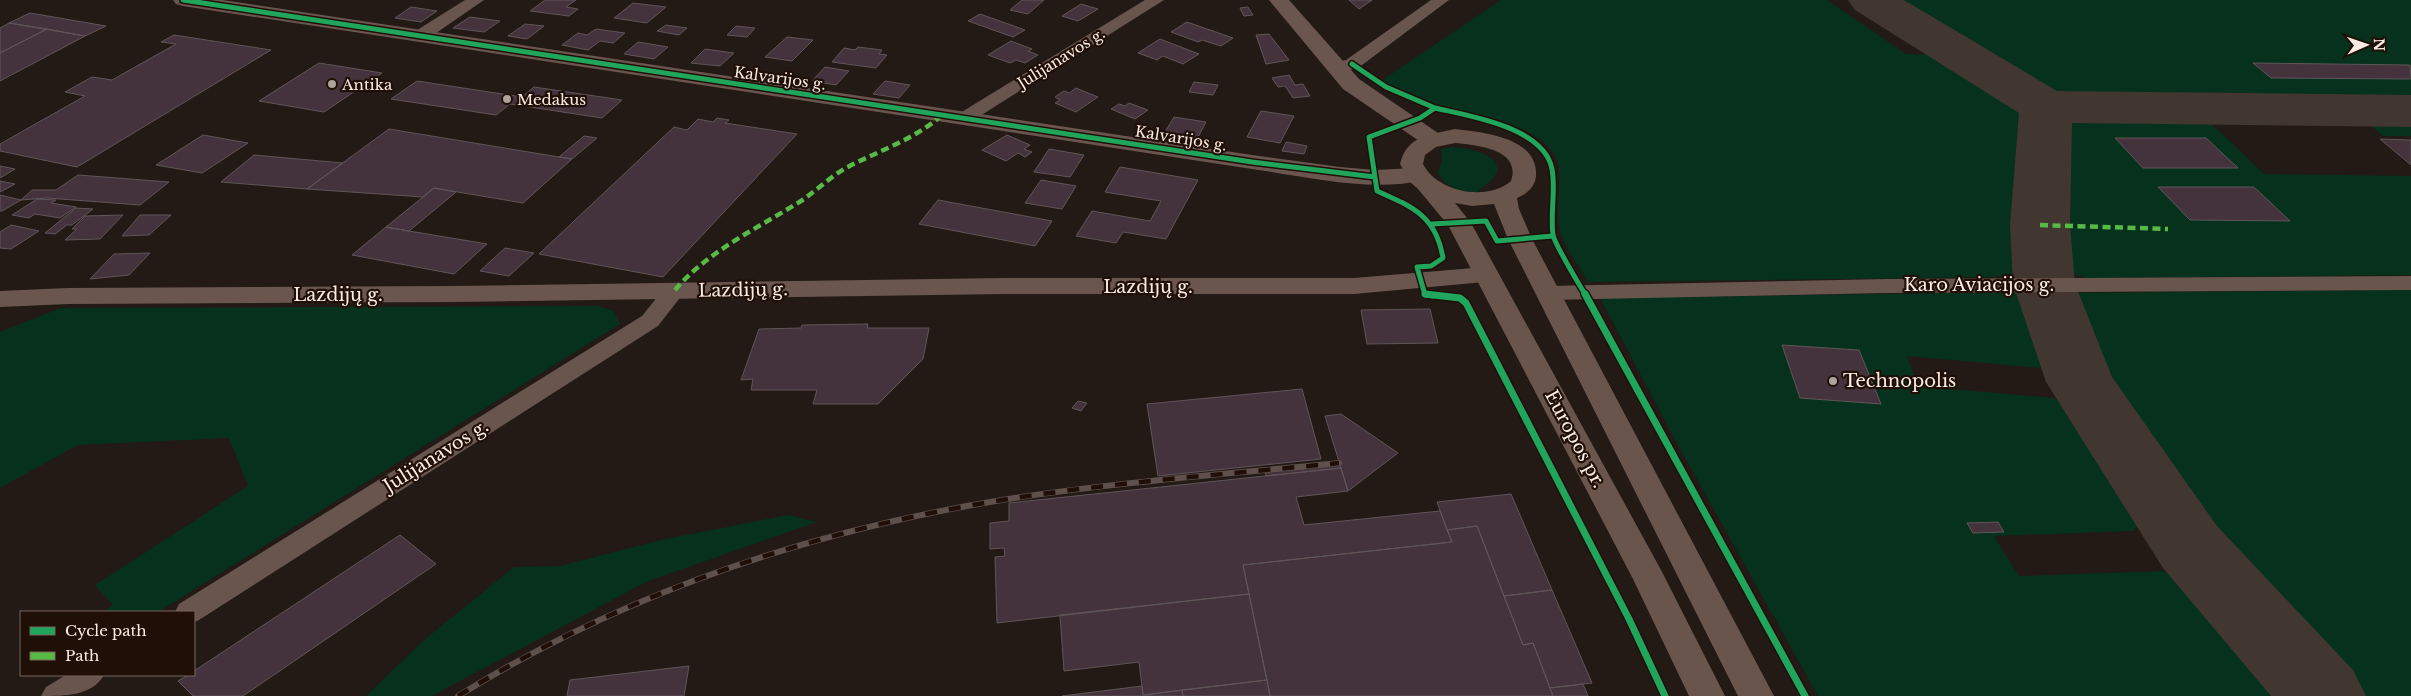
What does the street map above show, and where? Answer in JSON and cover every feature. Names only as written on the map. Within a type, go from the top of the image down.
[{"type":"main road","name":"Kalvarijos g.","points":[[183,0],[1340,174],[1423,182]]},
{"type":"main road","points":[[1279,0],[1334,68],[1351,84],[1377,104],[1433,140]]},
{"type":"main road","points":[[1455,136],[1497,143],[1513,152],[1523,163],[1526,175],[1520,186],[1505,195],[1488,199],[1448,196],[1423,182],[1411,165],[1413,155],[1420,146],[1433,140],[1455,136]]},
{"type":"main road","name":"Europos pr.","points":[[1423,182],[1447,206],[1459,223],[1649,579],[1707,696]]},
{"type":"main road","points":[[1505,195],[1508,209],[1520,239],[1756,696]]},
{"type":"main road","name":"Lazdijų g.","points":[[0,299],[78,296],[1004,286],[1354,286],[1486,275]]},
{"type":"street","points":[[420,36],[476,0]]},
{"type":"street","points":[[1124,0],[1150,3]]},
{"type":"street","points":[[1334,68],[1352,64],[1441,0]]},
{"type":"street","name":"Julijanavos g.","points":[[966,117],[1150,3]]},
{"type":"street","name":"Karo Aviacijos g.","points":[[1548,293],[1896,286],[2411,283]]},
{"type":"street","name":"Julijanavos g.","points":[[191,611],[650,321],[675,290]]},
{"type":"street","points":[[56,696],[88,676]]},
{"type":"green space","points":[[1501,0],[1827,0],[1906,54],[1948,55],[2008,92],[2025,111],[2020,270],[1995,277],[1588,282],[1563,239],[1558,216],[1558,164],[1551,150],[1540,139],[1506,123],[1430,103],[1381,81]]},
{"type":"green space","points":[[1890,0],[2411,0],[2411,102],[2084,100],[2057,95],[2038,88]]},
{"type":"green space","points":[[2068,118],[2299,119],[2302,122],[2210,122],[2264,174],[2411,176],[2411,275],[2087,278],[2068,273],[2061,268],[2061,129]]},
{"type":"green space","points":[[2365,121],[2411,121],[2411,136],[2383,136]]},
{"type":"green space","points":[[1451,147],[1475,151],[1491,158],[1496,163],[1497,169],[1494,177],[1477,193],[1460,190],[1450,185],[1438,173],[1442,160],[1441,149]]},
{"type":"green space","points":[[2411,290],[2411,696],[2354,696],[2310,652],[2223,552],[2137,432],[2099,363],[2070,297],[2076,293]]},
{"type":"green space","points":[[2015,292],[2032,299],[2053,357],[2039,368],[1907,356],[1918,386],[2054,398],[2081,414],[2144,517],[2134,531],[1994,536],[2019,576],[2163,571],[2193,583],[2294,696],[1818,696],[1674,438],[1600,298]]},
{"type":"green space","points":[[598,306],[614,311],[620,324],[160,611],[104,611],[113,605],[95,585],[248,486],[229,438],[78,445],[0,488],[0,332],[61,308]]},
{"type":"green space","points":[[788,515],[817,522],[648,581],[432,696],[366,696],[423,641],[514,567],[560,566],[661,540]]},
{"type":"building","points":[[545,0],[576,0],[566,7],[578,9],[569,16],[530,11]]},
{"type":"building","points":[[1022,0],[1044,0],[1028,14],[1010,10]]},
{"type":"building","points":[[1349,0],[1372,0],[1359,9]]},
{"type":"building","points":[[633,3],[666,7],[647,23],[614,18]]},
{"type":"building","points":[[1081,4],[1098,9],[1078,21],[1062,16]]},
{"type":"building","points":[[411,7],[437,11],[421,22],[395,18]]},
{"type":"building","points":[[1248,7],[1253,15],[1244,16],[1240,8]]},
{"type":"building","points":[[30,13],[106,26],[85,36],[9,23]]},
{"type":"building","points":[[980,14],[1025,30],[1013,37],[968,21]]},
{"type":"building","points":[[470,17],[500,21],[484,32],[453,28]]},
{"type":"building","points":[[1187,22],[1233,38],[1221,46],[1202,40],[1198,42],[1171,32]]},
{"type":"building","points":[[9,23],[47,29],[0,53],[0,28]]},
{"type":"building","points":[[525,24],[544,26],[527,39],[508,36]]},
{"type":"building","points":[[666,25],[687,28],[679,35],[657,31]]},
{"type":"building","points":[[736,26],[755,28],[747,37],[727,35]]},
{"type":"building","points":[[47,29],[85,36],[0,81],[0,53]]},
{"type":"building","points":[[596,29],[625,33],[613,43],[600,41],[588,50],[562,45],[578,33],[587,35]]},
{"type":"building","points":[[1269,34],[1289,60],[1266,64],[1256,35]]},
{"type":"building","points":[[174,35],[271,50],[77,167],[0,151],[0,144],[85,96],[65,92],[92,77],[112,80],[176,44],[161,42]]},
{"type":"building","points":[[787,37],[813,40],[792,61],[765,57]]},
{"type":"building","points":[[1160,39],[1199,54],[1183,64],[1163,56],[1157,60],[1138,53]]},
{"type":"building","points":[[1011,41],[1032,49],[1028,51],[1038,55],[1025,63],[1016,60],[1010,63],[988,55]]},
{"type":"building","points":[[638,42],[668,47],[654,59],[624,54]]},
{"type":"building","points":[[858,47],[882,50],[879,54],[887,55],[876,68],[832,62],[844,48],[855,50]]},
{"type":"building","points":[[705,49],[734,53],[720,66],[691,63]]},
{"type":"building","points":[[319,63],[382,73],[324,112],[259,101]]},
{"type":"building","points":[[2253,63],[2410,65],[2411,79],[2271,78]]},
{"type":"building","points":[[825,67],[849,71],[836,85],[812,81]]},
{"type":"building","points":[[1289,75],[1295,85],[1303,84],[1310,96],[1293,98],[1285,86],[1278,87],[1272,78]]},
{"type":"building","name":"Medakus","points":[[417,81],[522,97],[534,87],[622,100],[602,118],[510,104],[496,115],[391,99]]},
{"type":"building","points":[[885,81],[910,85],[899,98],[873,94]]},
{"type":"building","points":[[1194,82],[1218,85],[1213,95],[1189,92]]},
{"type":"building","points":[[1076,88],[1098,97],[1076,112],[1055,103],[1060,100],[1055,97],[1064,91],[1069,93]]},
{"type":"building","points":[[1129,103],[1148,110],[1135,119],[1111,109],[1119,104],[1125,106]]},
{"type":"building","points":[[1261,111],[1294,116],[1280,143],[1247,137]]},
{"type":"building","points":[[1174,117],[1206,122],[1197,139],[1164,134]]},
{"type":"building","points":[[717,118],[729,120],[725,123],[797,134],[663,277],[539,254],[674,127],[687,130],[698,119],[713,122]]},
{"type":"building","points":[[389,129],[572,159],[523,203],[434,188],[423,197],[307,189]]},
{"type":"building","points":[[203,135],[248,143],[202,173],[156,165]]},
{"type":"building","points":[[1007,135],[1030,145],[1024,149],[1032,152],[1025,157],[1018,153],[1006,161],[982,150]]},
{"type":"building","points":[[584,136],[597,138],[572,159],[559,157]]},
{"type":"building","points":[[2115,138],[2206,138],[2238,168],[2143,168]]},
{"type":"building","points":[[2380,139],[2411,140],[2411,165]]},
{"type":"building","points":[[1286,142],[1307,146],[1304,154],[1282,151]]},
{"type":"building","points":[[1049,149],[1084,155],[1070,177],[1034,172]]},
{"type":"building","points":[[254,155],[343,163],[307,189],[221,182]]},
{"type":"building","points":[[0,166],[15,169],[0,178]]},
{"type":"building","points":[[1120,167],[1198,180],[1166,239],[1123,232],[1116,243],[1076,236],[1092,211],[1150,221],[1161,201],[1105,192]]},
{"type":"building","points":[[78,175],[169,182],[140,205],[47,198],[21,200],[32,190],[56,190]]},
{"type":"building","points":[[1041,180],[1076,186],[1062,209],[1025,203]]},
{"type":"building","points":[[0,181],[15,184],[0,192]]},
{"type":"building","points":[[2158,187],[2254,187],[2290,221],[2190,220]]},
{"type":"building","points":[[434,188],[456,192],[409,231],[386,227]]},
{"type":"building","points":[[0,195],[21,200],[0,211]]},
{"type":"building","points":[[37,199],[56,200],[51,203],[76,207],[60,218],[35,214],[29,218],[12,215]]},
{"type":"building","points":[[938,200],[1052,221],[1035,246],[919,224]]},
{"type":"building","points":[[76,208],[93,209],[72,225],[67,225],[55,234],[45,233]]},
{"type":"building","points":[[123,215],[100,239],[65,240],[77,229],[72,229],[85,216]]},
{"type":"building","points":[[140,215],[171,215],[149,235],[122,236]]},
{"type":"building","points":[[11,225],[39,231],[11,249],[0,248],[0,232]]},
{"type":"building","points":[[386,227],[487,244],[454,274],[352,255]]},
{"type":"building","points":[[505,248],[534,253],[509,276],[480,271]]},
{"type":"building","points":[[150,253],[129,275],[90,279],[114,254]]},
{"type":"building","points":[[1430,309],[1438,343],[1367,344],[1361,310]]},
{"type":"building","points":[[868,324],[867,328],[929,328],[923,359],[878,404],[813,404],[817,390],[751,390],[753,379],[741,380],[759,329],[801,328],[802,325]]},
{"type":"building","name":"Technopolis","points":[[1782,345],[1859,350],[1881,404],[1800,398]]},
{"type":"building","points":[[1302,389],[1321,459],[1158,476],[1147,404]]},
{"type":"building","points":[[1078,401],[1087,403],[1081,411],[1072,408]]},
{"type":"building","points":[[1341,414],[1398,453],[1348,491],[1325,416]]},
{"type":"building","points":[[1339,463],[1341,468],[1266,476],[1265,471]]},
{"type":"building","points":[[1341,468],[1348,491],[1296,497],[1304,525],[1440,511],[1452,542],[1243,565],[1249,594],[997,623],[995,557],[1005,556],[1004,548],[990,549],[990,523],[1009,521],[1009,503]]},
{"type":"building","points":[[1511,494],[1552,590],[1504,596],[1477,526],[1447,530],[1437,502]]},
{"type":"building","points":[[1998,522],[2004,532],[1973,533],[1967,523]]},
{"type":"building","points":[[1477,526],[1523,645],[1533,643],[1553,696],[1270,696],[1243,565],[1452,542],[1447,530]]},
{"type":"building","points":[[400,535],[436,564],[243,696],[193,696],[178,681],[186,676],[195,676],[195,670]]},
{"type":"building","points":[[1552,590],[1592,683],[1550,688],[1533,643],[1523,645],[1504,596]]},
{"type":"building","points":[[1249,594],[1267,680],[1143,695],[1139,662],[1064,671],[1060,615]]},
{"type":"building","points":[[689,666],[684,696],[567,696],[570,680]]},
{"type":"building","points":[[1267,680],[1270,696],[1183,696],[1182,690]]},
{"type":"building","points":[[1583,684],[1588,696],[1553,696],[1550,688]]},
{"type":"building","points":[[1142,686],[1143,695],[1182,690],[1183,696],[1062,696]]},
{"type":"taxiway","points":[[1871,0],[2046,107]]},
{"type":"taxiway","points":[[2046,107],[2411,111]]},
{"type":"taxiway","points":[[2046,107],[2040,225],[2044,284],[2080,382],[2190,547],[2323,696]]},
{"type":"railway","points":[[458,696],[522,659],[587,626],[654,596],[723,570],[863,528],[935,512],[1049,493],[1339,463]]},
{"type":"marked path","points":[[675,290],[690,272],[718,252],[804,199],[843,170],[928,128],[943,114]]},
{"type":"marked path","points":[[2040,225],[2168,229]]},
{"type":"cycle path","points":[[183,0],[966,117],[1252,162],[1375,177]]},
{"type":"cycle path","points":[[1352,64],[1386,87],[1435,108]]},
{"type":"cycle path","points":[[1665,696],[1629,619],[1466,303],[1460,298],[1425,295],[1417,267],[1431,266],[1443,258],[1440,243],[1436,232],[1421,214],[1377,191],[1369,137],[1420,118],[1435,108],[1516,131],[1542,150],[1552,168],[1554,198],[1553,236],[1805,696]]},
{"type":"cycle path","points":[[1432,224],[1486,221],[1497,241],[1553,236]]},
{"type":"place","name":"Antika","points":[[332,84]]},
{"type":"place","name":"Medakus","points":[[507,99]]},
{"type":"place","name":"Technopolis","points":[[1833,381]]}]
